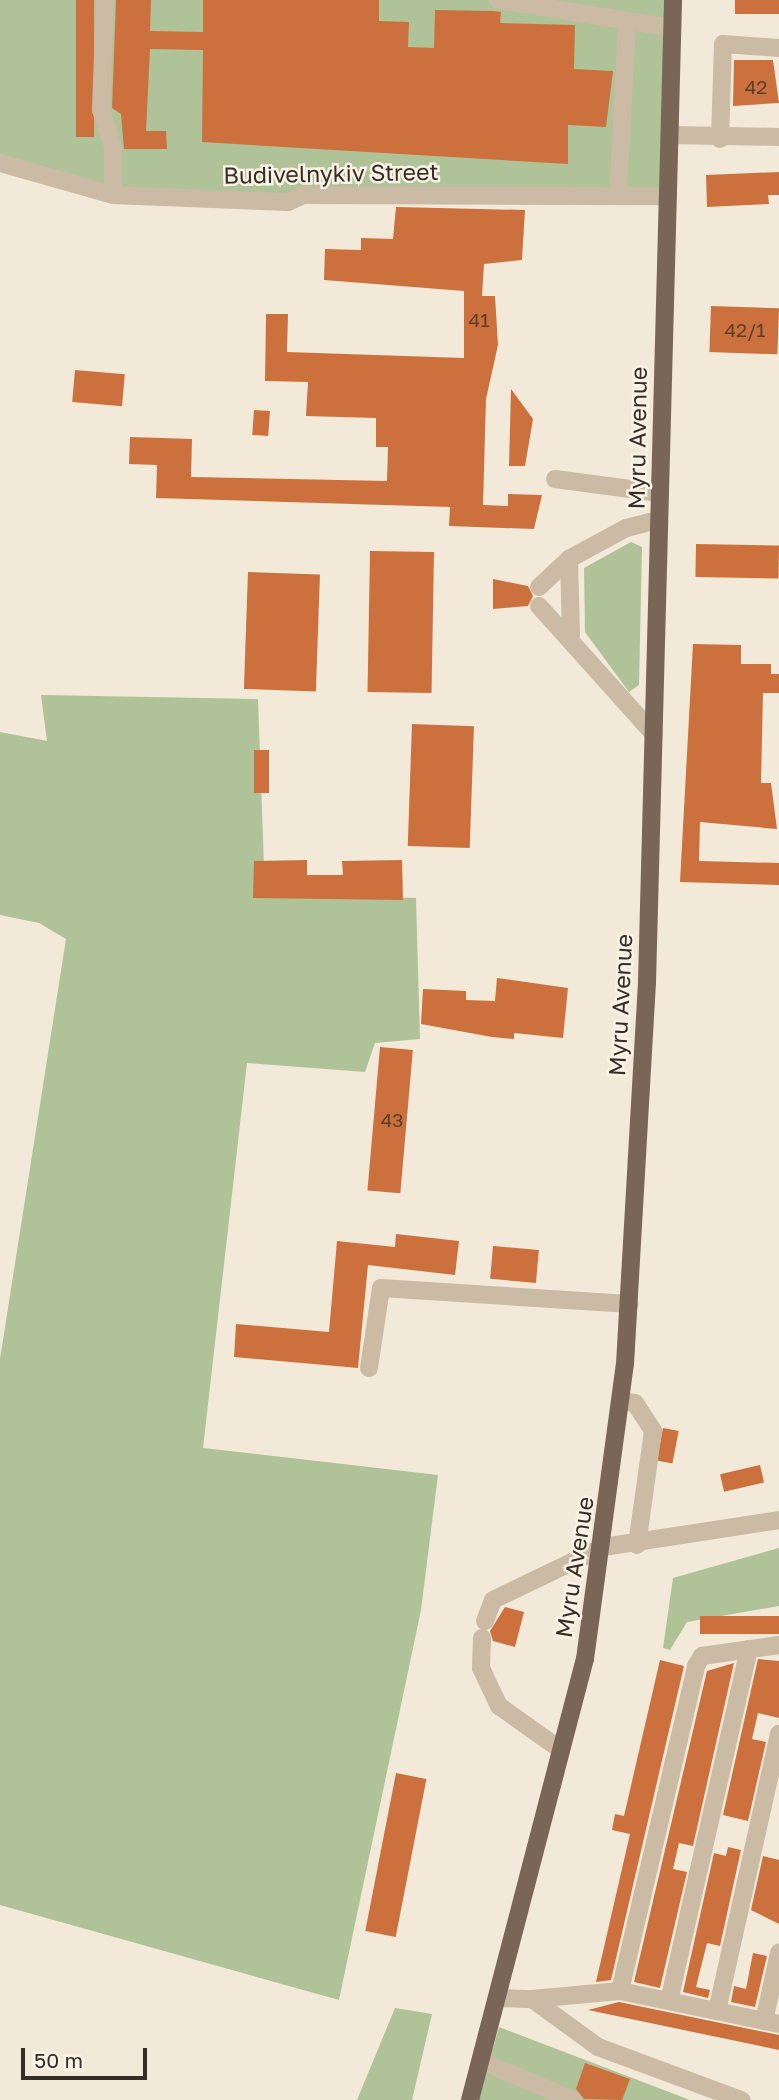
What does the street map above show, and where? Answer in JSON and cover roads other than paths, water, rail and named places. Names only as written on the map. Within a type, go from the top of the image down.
[{"type":"main road","name":"Myru Avenue","points":[[470,2100],[499,1998],[561,1750],[603,1547],[621,1401],[629,1304],[654,734],[673,0]]},
{"type":"street","points":[[105,0],[101,110],[113,148],[113,195]]},
{"type":"street","points":[[498,0],[627,25],[672,28]]},
{"type":"street","points":[[618,196],[627,25]]},
{"type":"street","points":[[720,139],[723,44],[779,48]]},
{"type":"street","points":[[670,135],[720,139],[779,138]]},
{"type":"street","name":"Budivelnykiv Street","points":[[0,163],[113,195],[288,202],[303,195],[668,196]]},
{"type":"street","points":[[555,479],[660,493]]},
{"type":"street","points":[[539,587],[569,559],[626,528],[659,520]]},
{"type":"street","points":[[569,559],[571,636]]},
{"type":"street","points":[[539,606],[571,636],[654,734]]},
{"type":"street","points":[[369,1368],[381,1288],[629,1304]]},
{"type":"street","points":[[621,1401],[635,1403],[653,1431],[637,1545]]},
{"type":"street","points":[[561,1750],[499,1706],[481,1668],[484,1630],[493,1600],[603,1547],[637,1545],[779,1520]]},
{"type":"street","points":[[620,1991],[696,1666],[702,1656],[779,1645]]},
{"type":"street","points":[[669,2001],[749,1649]]},
{"type":"street","points":[[717,2011],[779,1734]]},
{"type":"street","points":[[499,1998],[533,1999],[620,1991],[771,2022],[779,1953]]},
{"type":"street","points":[[533,1999],[598,2047],[741,2100]]},
{"type":"street","points":[[481,2062],[573,2100]]}]
